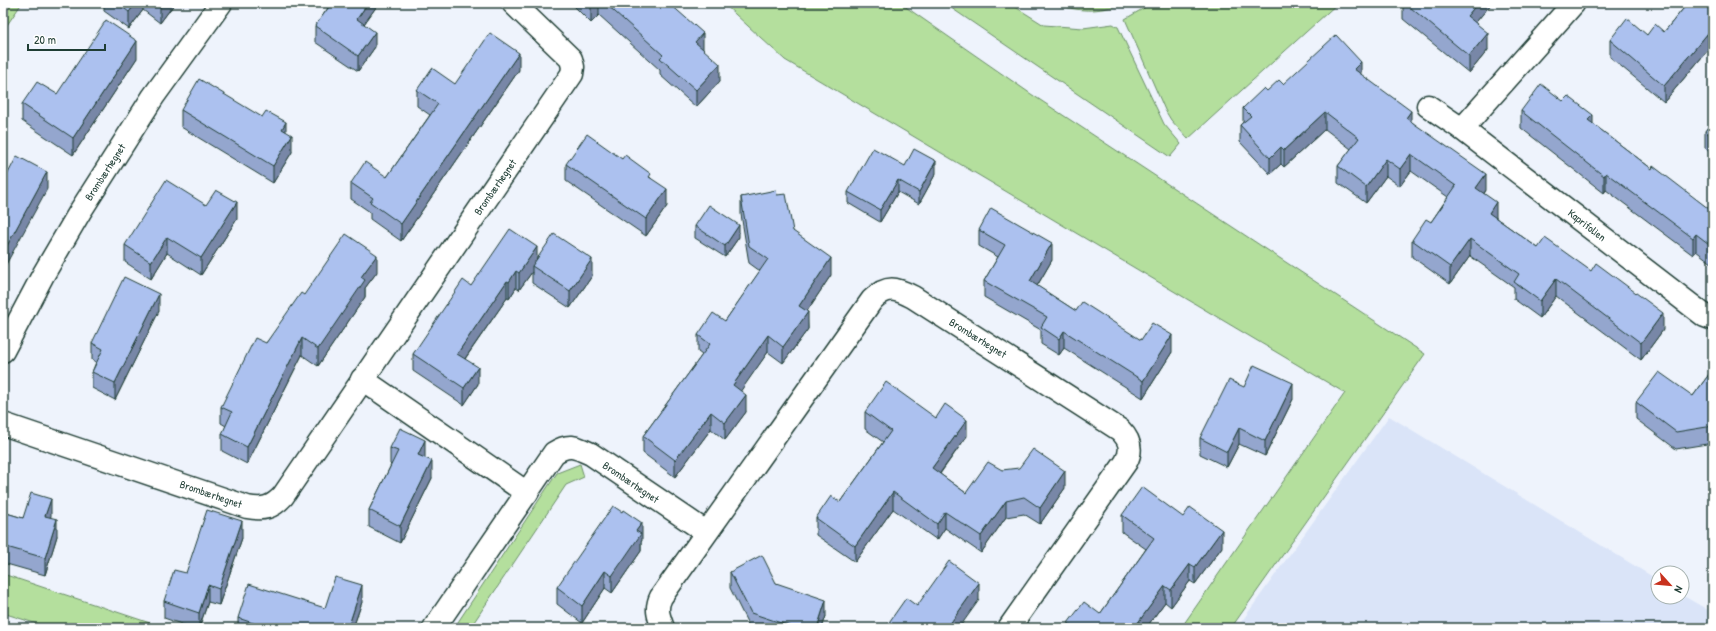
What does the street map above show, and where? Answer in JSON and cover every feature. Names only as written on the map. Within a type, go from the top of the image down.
[{"type":"street","name":"Brombærhegnet","points":[[3,351],[43,275],[81,210],[153,97],[221,3]]},
{"type":"street","name":"Brombærhegnet","points":[[3,424],[247,507],[258,509],[268,508],[277,503],[572,74],[573,67],[571,59],[513,3]]},
{"type":"street","points":[[1462,128],[1574,3]]},
{"type":"street","name":"Kaprifolien","points":[[1428,106],[1462,128],[1705,316],[1713,319]]},
{"type":"street","name":"Brombærhegnet","points":[[663,628],[657,611],[658,603],[706,532],[872,300],[880,292],[891,289],[901,291],[1120,430],[1127,437],[1130,445],[1130,454],[1126,462],[1009,628]]},
{"type":"street","points":[[362,379],[527,493]]},
{"type":"street","name":"Brombærhegnet","points":[[434,628],[554,453],[564,447],[577,448],[591,454],[706,532]]},
{"type":"shaded area","points":[[1389,416],[1650,575],[1650,605],[1690,605],[1690,600],[1713,613],[1713,628],[1237,628]]},
{"type":"green space","points":[[3,3],[22,3],[3,31]]},
{"type":"green space","points":[[723,3],[900,3],[1031,94],[1425,354],[1231,628],[1181,628],[1345,393],[785,60]]},
{"type":"green space","points":[[944,3],[1009,3],[1044,25],[1083,28],[1113,24],[1118,27],[1164,124],[1181,144],[1170,157]]},
{"type":"green space","points":[[1050,3],[1126,3],[1096,10],[1079,10]]},
{"type":"green space","points":[[1153,3],[1338,3],[1188,139],[1171,120],[1165,110],[1125,19]]},
{"type":"green space","points":[[580,464],[584,477],[566,485],[470,628],[454,628],[557,473]]},
{"type":"green space","points":[[3,574],[165,628],[50,628],[3,613]]},
{"type":"building","points":[[117,3],[136,3],[129,12]]},
{"type":"building","points":[[332,3],[368,3],[357,19],[375,32],[358,56],[315,26]]},
{"type":"building","points":[[605,3],[660,3],[662,5],[663,3],[669,3],[703,33],[695,42],[720,64],[696,90],[660,58],[663,55]]},
{"type":"building","points":[[1405,3],[1478,3],[1467,16],[1488,33],[1469,56]]},
{"type":"building","points":[[1688,3],[1713,3],[1713,27],[1664,86],[1610,40],[1627,18],[1647,35],[1655,24],[1664,32]]},
{"type":"building","points":[[106,20],[137,41],[73,138],[22,104],[37,82],[57,94]]},
{"type":"building","points":[[490,33],[519,53],[401,224],[370,202],[373,198],[351,183],[365,162],[387,177],[438,104],[417,90],[432,68],[455,84]]},
{"type":"building","points":[[1336,35],[1361,62],[1354,69],[1411,111],[1406,118],[1486,174],[1476,188],[1496,202],[1489,213],[1538,248],[1545,238],[1591,271],[1596,263],[1663,313],[1641,343],[1556,279],[1540,301],[1514,282],[1519,274],[1470,239],[1450,267],[1412,240],[1426,219],[1431,222],[1456,186],[1411,154],[1400,169],[1386,159],[1366,187],[1338,166],[1359,138],[1325,112],[1284,150],[1281,147],[1270,158],[1240,125],[1251,116],[1243,108],[1264,88],[1267,91],[1279,80],[1283,84]]},
{"type":"building","points":[[199,79],[262,117],[266,111],[286,122],[282,129],[292,135],[273,166],[181,110]]},
{"type":"building","points":[[1541,84],[1563,101],[1568,96],[1593,115],[1588,120],[1652,169],[1653,166],[1713,212],[1713,247],[1696,234],[1693,238],[1606,173],[1604,176],[1521,111]]},
{"type":"building","points":[[1713,121],[1713,138],[1705,131]]},
{"type":"building","points":[[587,134],[622,159],[625,155],[651,174],[649,177],[667,189],[646,219],[566,164]]},
{"type":"building","points":[[873,148],[905,166],[914,149],[936,161],[919,192],[898,180],[880,210],[848,192]]},
{"type":"building","points":[[17,156],[47,172],[3,253],[3,183]]},
{"type":"building","points":[[166,180],[206,205],[216,190],[237,202],[201,258],[167,237],[151,262],[125,245]]},
{"type":"building","points":[[776,190],[777,195],[786,194],[793,231],[831,258],[799,306],[808,312],[783,347],[768,335],[733,385],[746,395],[725,423],[711,412],[675,460],[643,436],[710,344],[698,335],[713,313],[725,321],[768,259],[749,246],[741,197]]},
{"type":"building","points":[[709,205],[739,225],[725,246],[695,226]]},
{"type":"building","points":[[991,208],[1052,243],[1030,281],[1076,311],[1082,302],[1141,340],[1152,323],[1172,335],[1143,381],[1064,331],[1059,339],[1041,327],[1047,317],[984,281],[1005,245],[979,230]]},
{"type":"building","points":[[510,229],[537,247],[519,273],[516,271],[509,282],[507,281],[457,354],[478,367],[464,388],[413,354],[463,280],[471,286]]},
{"type":"building","points":[[346,234],[377,255],[361,277],[365,280],[318,349],[302,338],[247,447],[222,434],[232,412],[221,407],[255,338],[266,343],[301,293],[304,295]]},
{"type":"building","points":[[554,234],[592,259],[570,291],[532,266]]},
{"type":"building","points":[[124,277],[159,294],[115,383],[92,372],[103,349],[92,343]]},
{"type":"building","points":[[1254,365],[1293,383],[1265,441],[1239,428],[1227,452],[1200,438],[1229,380],[1244,387]]},
{"type":"building","points":[[1713,369],[1713,426],[1676,432],[1636,402],[1659,372],[1693,396]]},
{"type":"building","points":[[886,382],[936,418],[945,404],[967,420],[932,468],[966,493],[988,462],[1002,470],[1019,468],[1033,449],[1065,471],[1040,508],[1024,497],[1006,501],[981,536],[945,512],[937,524],[893,492],[855,546],[816,518],[831,496],[840,502],[891,431],[865,412]]},
{"type":"building","points":[[400,428],[425,440],[418,455],[432,461],[400,526],[369,510],[398,451],[390,448]]},
{"type":"building","points":[[1142,487],[1183,517],[1190,507],[1222,530],[1195,567],[1190,564],[1171,590],[1165,586],[1134,628],[1076,628],[1068,623],[1084,602],[1100,614],[1154,538],[1122,515]]},
{"type":"building","points":[[31,493],[51,499],[45,516],[57,519],[45,558],[3,546],[3,512],[23,518]]},
{"type":"building","points":[[613,506],[622,512],[623,510],[642,523],[636,531],[641,534],[612,576],[605,571],[582,606],[557,587]]},
{"type":"building","points":[[207,510],[242,521],[219,589],[208,585],[199,613],[164,601],[174,570],[186,573]]},
{"type":"building","points":[[762,555],[776,583],[826,600],[817,628],[796,628],[751,613],[730,572]]},
{"type":"building","points":[[949,561],[979,583],[947,628],[885,628],[906,598],[917,606]]},
{"type":"building","points":[[335,577],[362,585],[348,628],[268,628],[238,618],[249,584],[325,608]]}]
